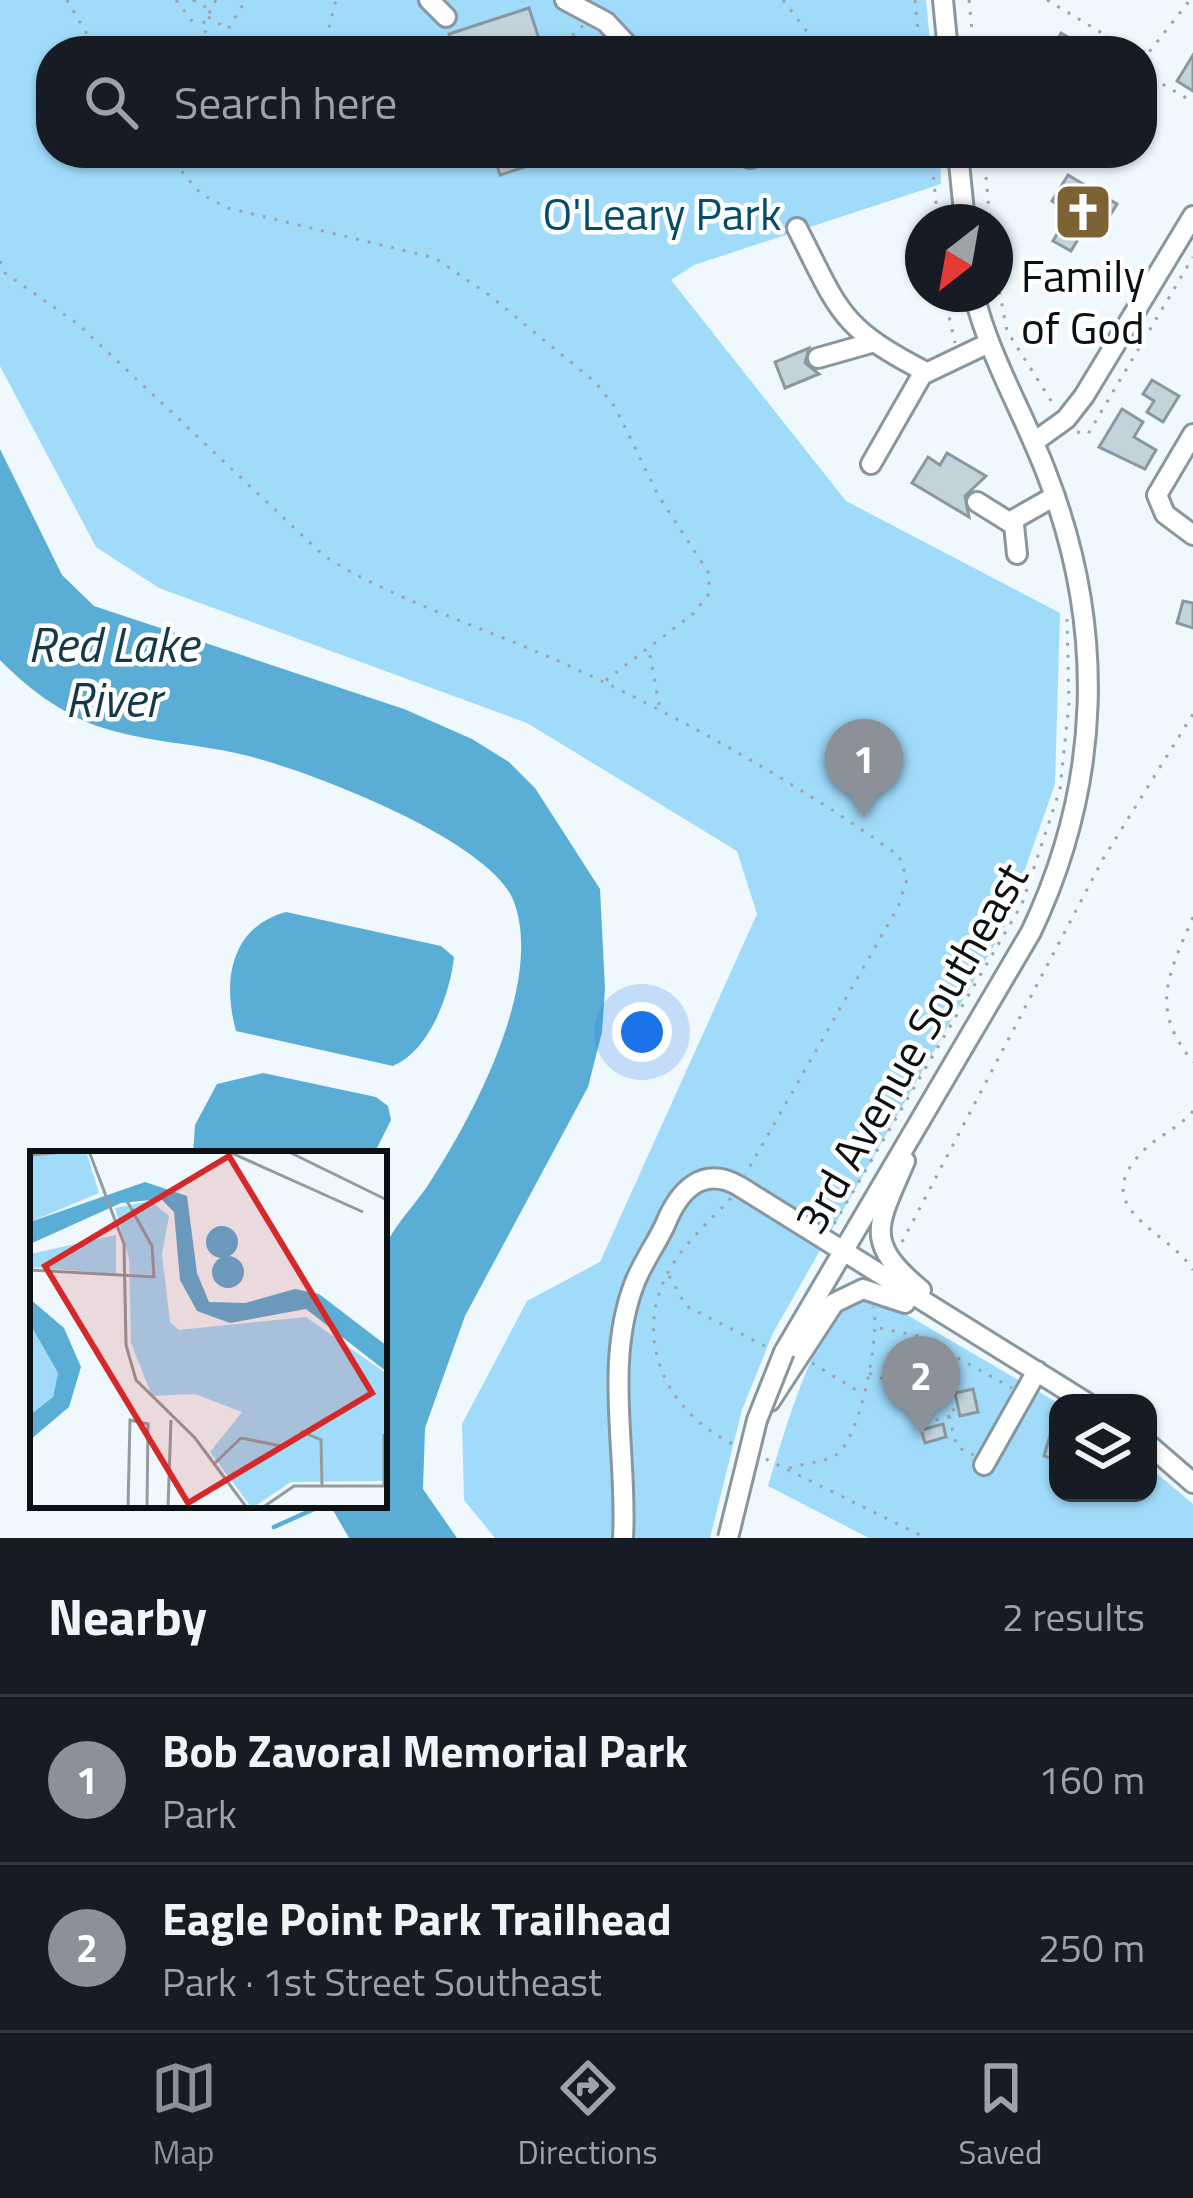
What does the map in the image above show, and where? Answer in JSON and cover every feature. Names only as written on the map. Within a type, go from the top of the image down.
[{"type":"street","points":[[429,0],[446,17]]},
{"type":"street","points":[[565,0],[616,36]]},
{"type":"street","points":[[597,20],[607,0]]},
{"type":"street","points":[[943,0],[947,36]]},
{"type":"street","points":[[960,168],[963,204]]},
{"type":"street","points":[[1034,442],[1066,419],[1193,216]]},
{"type":"street","points":[[797,228],[846,321],[871,344],[926,372]]},
{"type":"street","name":"3rd Avenue Southeast","points":[[728,1538],[757,1420],[840,1252],[1031,932],[1051,890],[1079,798],[1088,736],[1089,650],[1079,573],[1055,496],[980,312]]},
{"type":"street","points":[[871,464],[926,372],[989,343]]},
{"type":"street","points":[[818,358],[871,344]]},
{"type":"street","points":[[1193,434],[1157,495],[1165,514],[1193,535]]},
{"type":"street","points":[[1011,521],[1055,496]]},
{"type":"street","points":[[977,502],[1011,521]]},
{"type":"street","points":[[1011,521],[1017,554]]},
{"type":"street","points":[[930,1102],[879,1226],[878,1243],[900,1273],[971,1332]]},
{"type":"street","points":[[623,1538],[617,1431],[624,1330],[635,1283],[682,1195],[694,1183],[720,1175],[1073,1394]]},
{"type":"street","points":[[790,1355],[834,1303],[863,1288],[971,1332]]},
{"type":"street","points":[[985,1463],[1037,1371]]},
{"type":"street","points":[[1157,1452],[1193,1483]]},
{"type":"path","points":[[67,0],[89,36]]},
{"type":"path","points":[[176,0],[194,25]]},
{"type":"path","points":[[193,0],[228,29],[244,3],[239,0]]},
{"type":"path","points":[[206,36],[208,13],[216,0]]},
{"type":"path","points":[[327,36],[336,0]]},
{"type":"path","points":[[783,0],[811,36]]},
{"type":"path","points":[[915,0],[919,36]]},
{"type":"path","points":[[969,0],[973,36]]},
{"type":"path","points":[[1047,0],[1107,36]]},
{"type":"path","points":[[1157,42],[1190,0]]},
{"type":"path","points":[[569,36],[597,20]]},
{"type":"path","points":[[1157,81],[1193,102]]},
{"type":"path","points":[[179,168],[201,194],[228,208],[435,258],[490,295],[595,382],[615,407],[658,495],[710,575],[708,595],[650,652],[602,682]]},
{"type":"path","points":[[933,168],[936,204]]},
{"type":"path","points":[[986,168],[989,204]]},
{"type":"path","points":[[1003,312],[1007,331],[1041,389],[1082,436],[1088,434],[1193,257]]},
{"type":"path","points":[[0,260],[5,273],[78,325],[324,556],[363,581],[602,682],[660,712],[899,856],[907,879],[898,907],[739,1186],[668,1274],[652,1324],[656,1360],[691,1418],[735,1445]]},
{"type":"path","points":[[949,312],[960,356]]},
{"type":"path","points":[[827,1226],[832,1226],[966,999],[1038,865],[1065,751],[1068,612]]},
{"type":"path","points":[[650,652],[652,693],[660,712]]},
{"type":"path","points":[[894,1242],[906,1237],[916,1208],[1103,859],[1193,714]]},
{"type":"path","points":[[1193,917],[1174,963],[1163,1010],[1175,1040],[1193,1062]]},
{"type":"path","points":[[1193,1111],[1179,1128],[1145,1148],[1123,1176],[1123,1197],[1137,1219],[1184,1256],[1193,1270]]},
{"type":"path","points":[[668,1274],[686,1306],[840,1375],[861,1393]]},
{"type":"path","points":[[788,1469],[839,1454],[854,1433],[876,1327],[874,1309],[863,1300]]},
{"type":"path","points":[[876,1327],[936,1345],[1024,1395]]},
{"type":"path","points":[[867,1373],[900,1386],[916,1425],[955,1415],[936,1345]]},
{"type":"path","points":[[949,1417],[957,1447],[985,1463]]},
{"type":"path","points":[[753,1453],[926,1538]]},
{"type":"green space","name":"O'Leary Park","points":[[0,0],[926,0],[930,36],[36,36],[36,168],[940,168],[941,184],[694,265],[671,280],[846,501],[1060,613],[1055,784],[1005,926],[773,1333],[742,1410],[710,1538],[495,1538],[464,1500],[462,1424],[527,1301],[600,1262],[757,914],[737,851],[527,723],[159,588],[96,547],[0,366]]},
{"type":"green space","points":[[878,1298],[1049,1398],[1049,1502],[1157,1502],[1157,1474],[1193,1504],[1193,1538],[869,1538],[768,1486],[800,1388],[823,1336],[836,1317],[860,1302]]},
{"type":"water","name":"Red Lake River","points":[[0,449],[62,575],[94,606],[404,709],[472,739],[509,762],[535,788],[600,889],[605,989],[602,1032],[588,1087],[465,1316],[425,1428],[423,1489],[457,1538],[349,1538],[332,1508],[387,1508],[387,1244],[447,1154],[499,1048],[520,971],[521,935],[514,902],[498,878],[471,855],[392,810],[269,762],[97,726],[58,707],[0,660]]},
{"type":"water","points":[[286,912],[441,946],[454,957],[436,1020],[406,1059],[393,1066],[236,1031],[230,993],[235,958],[253,930]]},
{"type":"water","points":[[263,1073],[376,1097],[388,1106],[391,1120],[376,1151],[193,1151],[195,1125],[217,1084]]},
{"type":"building","points":[[529,8],[538,36],[450,36]]},
{"type":"building","points":[[1193,55],[1193,91],[1177,81]]},
{"type":"building","points":[[1068,175],[1117,204],[1103,227],[1090,219],[1071,251],[1053,241],[1070,212],[1052,201]]},
{"type":"building","points":[[809,348],[805,363],[819,374],[785,388],[775,362]]},
{"type":"building","points":[[1152,380],[1179,396],[1163,422],[1147,412],[1154,401],[1143,394]]},
{"type":"building","points":[[1122,409],[1143,422],[1134,437],[1156,450],[1145,469],[1099,447]]},
{"type":"building","points":[[947,453],[986,476],[965,496],[969,517],[912,483],[928,457],[940,465]]},
{"type":"building","points":[[1183,601],[1193,603],[1193,628],[1177,623]]},
{"type":"building","points":[[973,1389],[978,1412],[960,1416],[955,1393]]},
{"type":"building","points":[[943,1424],[946,1437],[925,1443],[921,1430]]},
{"type":"waterway","points":[[274,1527],[316,1508]]},
{"type":"place","name":"Family of God","points":[[1083,212]]},
{"type":"place","name":"Bob Zavoral Memorial Park","points":[[864,818]]},
{"type":"place","name":"Eagle Point Park Trailhead","points":[[921,1435]]}]
